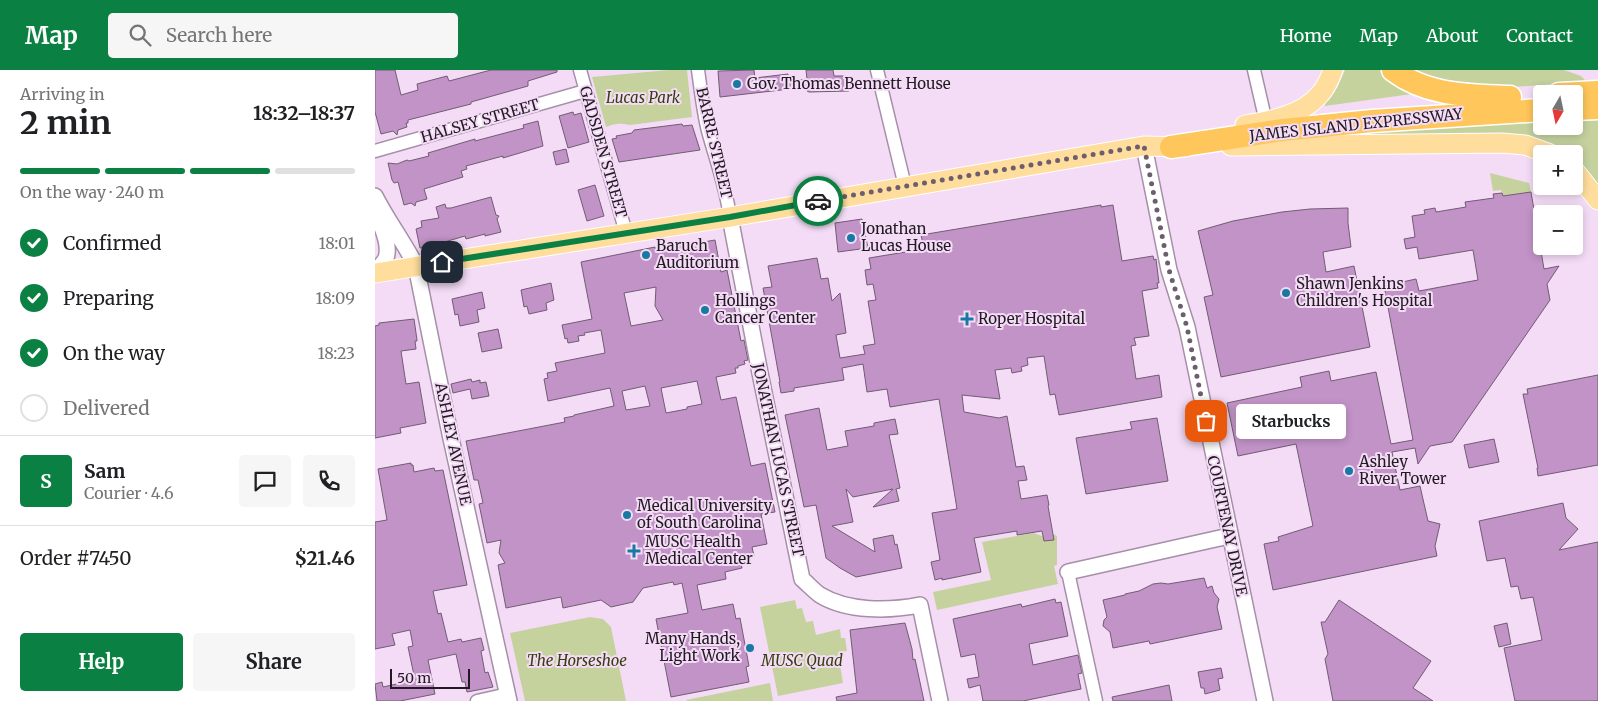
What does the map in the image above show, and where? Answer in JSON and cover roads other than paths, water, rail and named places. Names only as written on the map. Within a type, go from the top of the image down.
[{"type":"highway","points":[[1393,70],[1428,89],[1530,102]]},
{"type":"highway","points":[[1583,93],[1598,92]]},
{"type":"highway","name":"JAMES ISLAND EXPRESSWAY","points":[[1266,122],[1384,108],[1466,102],[1530,102]]},
{"type":"highway","name":"JAMES ISLAND EXPRESSWAY","points":[[1171,147],[1283,130],[1530,102]]},
{"type":"highway","points":[[1583,109],[1598,108]]},
{"type":"main road","points":[[375,272],[730,217],[1144,146],[1168,137],[1266,122],[1306,106],[1321,94],[1333,70]]},
{"type":"main road","points":[[1144,146],[1502,143],[1525,145],[1533,148]]},
{"type":"main road","points":[[1583,181],[1598,200]]},
{"type":"street","name":"GADSDEN STREET","points":[[579,70],[626,233]]},
{"type":"street","name":"BARRE STREET","points":[[698,70],[702,103],[727,193],[730,217]]},
{"type":"street","points":[[877,70],[905,186]]},
{"type":"street","points":[[1254,70],[1266,122]]},
{"type":"street","name":"HALSEY STREET","points":[[375,151],[585,91]]},
{"type":"street","name":"COURTENAY DRIVE","points":[[1144,146],[1169,270],[1187,327],[1229,536],[1265,701]]},
{"type":"street","name":"ASHLEY AVENUE","points":[[375,196],[407,247],[416,266],[450,434],[509,698]]},
{"type":"street","points":[[375,207],[387,250],[385,259],[375,272]]},
{"type":"street","name":"JONATHAN LUCAS STREET","points":[[730,217],[802,579],[820,594],[841,604],[869,608],[920,605],[940,701]]},
{"type":"street","points":[[1096,701],[1068,572],[1229,536]]},
{"type":"street","points":[[477,701],[509,698]]},
{"type":"place","name":"Gov. Thomas Bennett House","points":[[737,84]]},
{"type":"place","name":"Jonathan Lucas House","points":[[851,238]]},
{"type":"place","name":"Baruch Auditorium","points":[[646,255]]},
{"type":"place","name":"Shawn Jenkins Children's Hospital","points":[[1286,293]]},
{"type":"place","name":"Hollings Cancer Center","points":[[705,310]]},
{"type":"place","name":"Roper Hospital","points":[[967,319]]},
{"type":"place","name":"Starbucks","points":[[1206,421]]},
{"type":"place","name":"Ashley River Tower","points":[[1349,471]]},
{"type":"place","name":"Medical University of South Carolina","points":[[627,515]]},
{"type":"place","name":"MUSC Health Medical Center","points":[[634,551]]},
{"type":"place","name":"Many Hands, Light Work","points":[[750,648]]},
{"type":"park label","name":"Lucas Park","points":[[643,98]]},
{"type":"park label","name":"The Horseshoe","points":[[577,661]]},
{"type":"park label","name":"MUSC Quad","points":[[802,661]]}]
